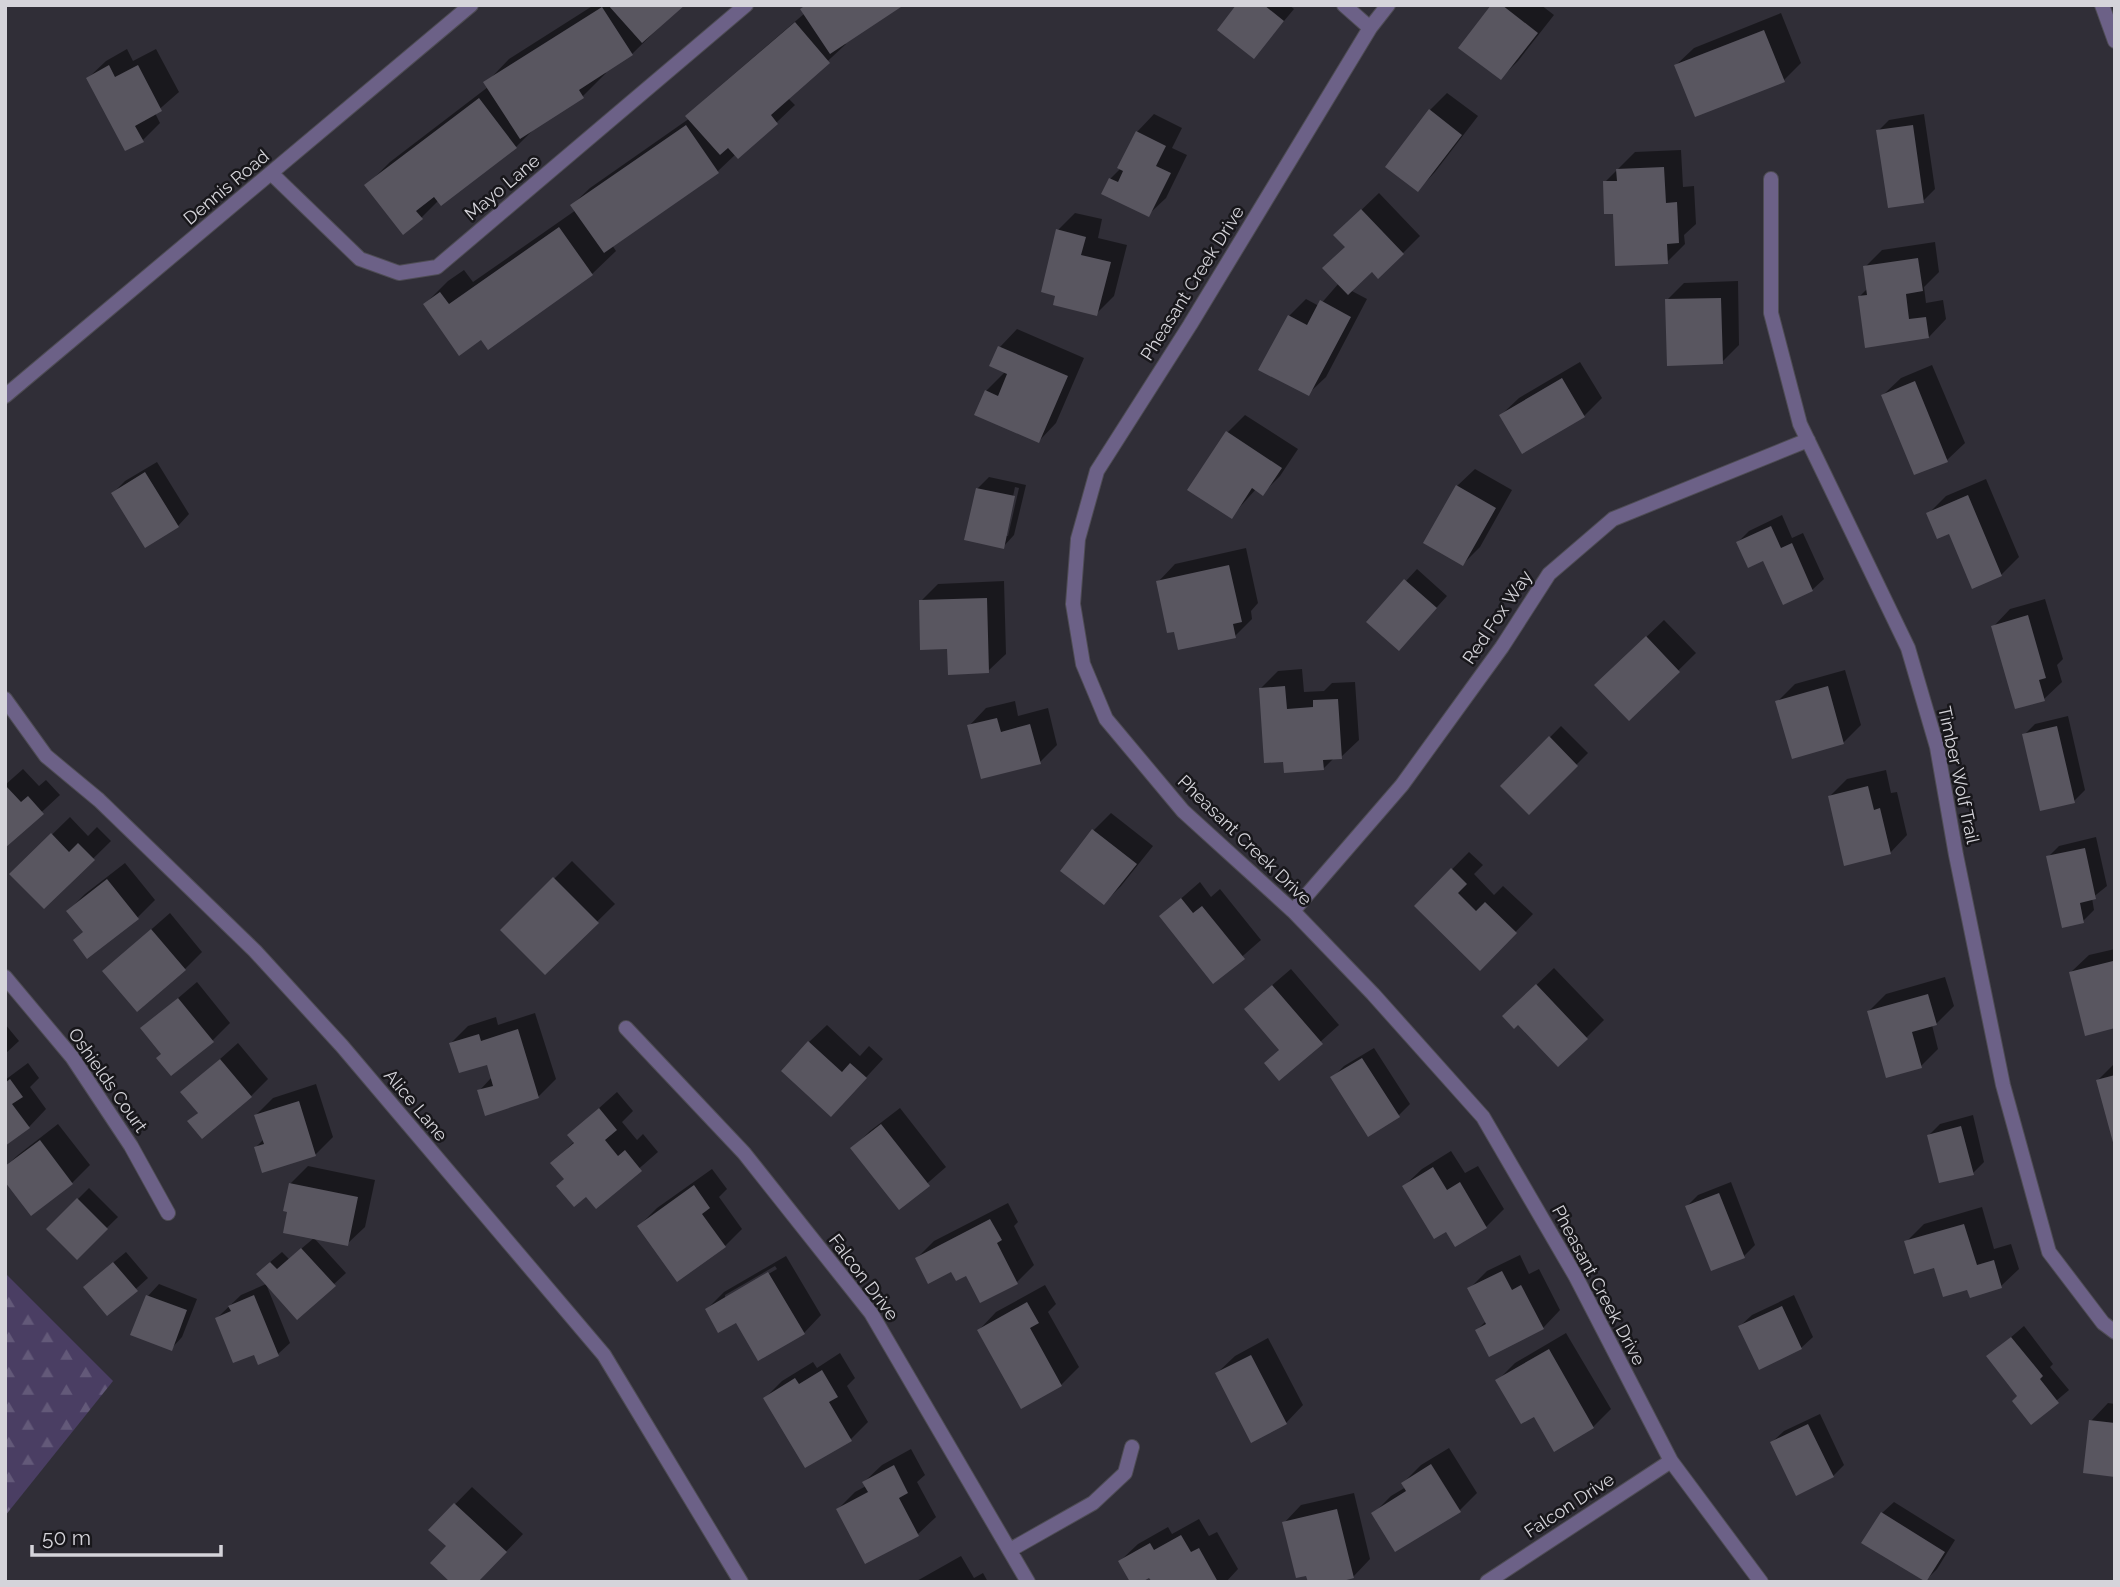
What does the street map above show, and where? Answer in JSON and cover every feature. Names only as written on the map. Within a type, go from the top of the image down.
[{"type":"street","name":"Dennis Road","points":[[5,396],[471,5]]},
{"type":"street","name":"Mayo Lane","points":[[272,174],[360,259],[399,273],[437,267],[746,5]]},
{"type":"street","points":[[1344,5],[1370,28]]},
{"type":"street","name":"Pheasant Creek Drive","points":[[1388,5],[1370,28],[1190,325],[1097,471],[1078,540],[1073,604],[1083,664],[1106,719],[1183,811],[1293,911],[1373,994],[1483,1117],[1576,1277],[1671,1461],[1761,1582]]},
{"type":"street","points":[[2102,5],[2115,41]]},
{"type":"street","name":"Timber Wolf Trail","points":[[1771,179],[1771,313],[1800,424],[1903,636],[1912,661],[1937,747],[2003,1085],[2049,1252],[2103,1323],[2115,1332]]},
{"type":"street","name":"Red Fox Way","points":[[1293,911],[1402,785],[1502,647],[1549,574],[1614,519],[1808,440]]},
{"type":"street","name":"Alice Lane","points":[[5,699],[46,756],[99,800],[264,961],[342,1046],[604,1355],[741,1582]]},
{"type":"street","name":"Oshields Court","points":[[5,976],[72,1057],[131,1146],[168,1213]]},
{"type":"street","name":"Falcon Drive","points":[[626,1028],[744,1153],[871,1313],[1028,1582]]},
{"type":"street","points":[[1010,1550],[1093,1503],[1125,1473],[1132,1447]]},
{"type":"street","name":"Falcon Drive","points":[[1487,1582],[1671,1461]]},
{"type":"green space","points":[[5,1273],[113,1381],[5,1516]]},
{"type":"building","points":[[608,5],[685,5],[642,43]]},
{"type":"building","points":[[806,5],[904,5],[830,54],[800,9]]},
{"type":"building","points":[[1236,5],[1264,5],[1284,21],[1254,59],[1217,30]]},
{"type":"building","points":[[1491,5],[1502,5],[1538,33],[1501,80],[1458,48]]},
{"type":"building","points":[[602,7],[633,55],[579,90],[584,98],[520,139],[483,82]]},
{"type":"building","points":[[795,22],[830,63],[771,115],[778,124],[738,159],[728,148],[720,155],[685,116]]},
{"type":"building","points":[[1764,30],[1785,82],[1695,117],[1674,65]]},
{"type":"building","points":[[109,65],[115,77],[138,65],[162,111],[135,126],[144,142],[125,151],[86,78]]},
{"type":"building","points":[[479,98],[517,148],[441,206],[434,197],[416,211],[423,219],[403,235],[364,185]]},
{"type":"building","points":[[1429,109],[1462,135],[1418,192],[1385,167]]},
{"type":"building","points":[[686,125],[719,173],[604,253],[570,205]]},
{"type":"building","points":[[1913,125],[1924,203],[1888,208],[1876,130]]},
{"type":"building","points":[[1136,131],[1166,146],[1156,166],[1171,173],[1149,217],[1101,194],[1109,178],[1118,182],[1123,171],[1117,168]]},
{"type":"building","points":[[1664,167],[1666,203],[1677,202],[1679,243],[1667,244],[1668,264],[1615,266],[1613,214],[1604,214],[1603,181],[1617,181],[1616,169]]},
{"type":"building","points":[[1361,209],[1404,254],[1378,279],[1372,272],[1348,295],[1322,268],[1345,247],[1333,235]]},
{"type":"building","points":[[559,227],[593,275],[488,350],[481,340],[459,356],[423,304],[440,292],[449,304]]},
{"type":"building","points":[[1056,229],[1086,237],[1081,255],[1111,262],[1097,316],[1053,305],[1055,296],[1041,292]]},
{"type":"building","points":[[1918,258],[1923,291],[1906,294],[1909,319],[1926,317],[1929,338],[1865,348],[1858,296],[1867,295],[1863,266]]},
{"type":"building","points":[[1721,298],[1723,364],[1667,366],[1665,299]]},
{"type":"building","points":[[1320,300],[1351,317],[1309,396],[1258,370],[1288,315],[1307,325]]},
{"type":"building","points":[[998,346],[1068,376],[1039,443],[974,415],[985,390],[998,396],[1007,374],[989,366]]},
{"type":"building","points":[[1562,378],[1585,417],[1522,454],[1499,415]]},
{"type":"building","points":[[1915,381],[1948,462],[1914,475],[1881,395]]},
{"type":"building","points":[[1226,431],[1282,468],[1263,496],[1252,488],[1232,519],[1187,490]]},
{"type":"building","points":[[145,472],[179,527],[145,548],[111,493]]},
{"type":"building","points":[[1456,485],[1496,508],[1463,566],[1423,543]]},
{"type":"building","points":[[976,488],[1015,496],[1004,549],[964,540]]},
{"type":"building","points":[[1968,495],[2002,576],[1972,589],[1949,534],[1937,539],[1926,513]]},
{"type":"building","points":[[1771,526],[1781,548],[1792,543],[1813,591],[1783,605],[1763,561],[1748,568],[1736,542]]},
{"type":"building","points":[[1229,565],[1242,622],[1233,624],[1236,638],[1178,650],[1174,632],[1167,633],[1156,581]]},
{"type":"building","points":[[1404,579],[1437,608],[1399,651],[1366,622]]},
{"type":"building","points":[[987,598],[989,673],[948,675],[947,649],[920,650],[919,600]]},
{"type":"building","points":[[2028,615],[2046,678],[2039,680],[2045,701],[2015,709],[1991,626]]},
{"type":"building","points":[[1646,636],[1680,672],[1629,721],[1594,685]]},
{"type":"building","points":[[1285,686],[1287,709],[1313,707],[1313,700],[1338,699],[1342,759],[1323,760],[1324,770],[1284,773],[1283,762],[1264,763],[1259,688]]},
{"type":"building","points":[[1828,686],[1844,744],[1792,759],[1775,701]]},
{"type":"building","points":[[997,718],[1001,732],[1030,724],[1041,764],[981,779],[967,725]]},
{"type":"building","points":[[2057,726],[2075,803],[2040,811],[2022,734]]},
{"type":"building","points":[[1549,736],[1578,766],[1529,815],[1500,786]]},
{"type":"building","points":[[5,785],[21,802],[28,796],[44,814],[5,848]]},
{"type":"building","points":[[1868,786],[1874,810],[1880,808],[1891,854],[1844,866],[1828,796]]},
{"type":"building","points":[[1092,829],[1137,864],[1104,905],[1060,871]]},
{"type":"building","points":[[51,833],[69,852],[78,843],[95,860],[44,909],[9,874]]},
{"type":"building","points":[[2085,848],[2096,899],[2080,903],[2084,923],[2062,928],[2046,856]]},
{"type":"building","points":[[1451,868],[1467,884],[1458,893],[1476,911],[1485,902],[1517,933],[1480,971],[1414,906]]},
{"type":"building","points":[[553,877],[599,923],[545,975],[500,930]]},
{"type":"building","points":[[107,879],[139,919],[87,959],[73,940],[83,932],[66,911]]},
{"type":"building","points":[[1181,898],[1193,913],[1202,906],[1245,959],[1213,984],[1159,916]]},
{"type":"building","points":[[151,929],[186,970],[137,1012],[102,971]]},
{"type":"building","points":[[2113,961],[2115,1028],[2085,1036],[2069,972]]},
{"type":"building","points":[[1536,984],[1588,1039],[1558,1067],[1518,1025],[1514,1029],[1502,1016]]},
{"type":"building","points":[[1272,985],[1323,1044],[1279,1081],[1264,1063],[1279,1050],[1244,1009]]},
{"type":"building","points":[[1928,994],[1937,1025],[1912,1032],[1922,1068],[1886,1078],[1867,1011]]},
{"type":"building","points":[[178,998],[214,1042],[171,1076],[156,1058],[161,1054],[140,1028]]},
{"type":"building","points":[[518,1029],[539,1098],[485,1116],[477,1090],[493,1086],[487,1065],[459,1073],[449,1043],[479,1034],[481,1041]]},
{"type":"building","points":[[808,1041],[842,1072],[850,1063],[867,1078],[831,1117],[781,1071]]},
{"type":"building","points":[[1362,1058],[1400,1117],[1368,1137],[1330,1077]]},
{"type":"building","points":[[220,1059],[252,1097],[202,1139],[187,1121],[198,1113],[180,1092]]},
{"type":"building","points":[[2115,1075],[2115,1146],[2114,1146],[2096,1080]]},
{"type":"building","points":[[10,1079],[23,1097],[12,1104],[30,1128],[5,1146],[5,1083]]},
{"type":"building","points":[[299,1101],[316,1156],[262,1173],[254,1147],[264,1144],[254,1115]]},
{"type":"building","points":[[599,1108],[617,1130],[605,1140],[618,1156],[625,1150],[642,1171],[596,1209],[586,1197],[574,1207],[556,1186],[564,1179],[550,1163],[574,1143],[567,1135]]},
{"type":"building","points":[[881,1124],[930,1186],[899,1210],[850,1148]]},
{"type":"building","points":[[1961,1126],[1974,1175],[1939,1183],[1927,1135]]},
{"type":"building","points":[[40,1140],[73,1184],[31,1216],[5,1182],[5,1166]]},
{"type":"building","points":[[1433,1167],[1447,1190],[1460,1182],[1487,1228],[1455,1247],[1446,1232],[1434,1239],[1402,1186]]},
{"type":"building","points":[[289,1183],[358,1197],[348,1246],[283,1233],[287,1212],[283,1211]]},
{"type":"building","points":[[694,1185],[710,1208],[702,1214],[726,1247],[677,1282],[637,1226]]},
{"type":"building","points":[[1719,1193],[1745,1258],[1711,1271],[1685,1206]]},
{"type":"building","points":[[77,1198],[108,1229],[77,1260],[46,1229]]},
{"type":"building","points":[[990,1219],[1002,1240],[997,1243],[1018,1284],[980,1303],[966,1276],[956,1281],[951,1272],[928,1284],[915,1258]]},
{"type":"building","points":[[1964,1224],[1977,1265],[1994,1260],[2002,1288],[1970,1298],[1967,1290],[1943,1297],[1934,1268],[1914,1274],[1904,1241]]},
{"type":"building","points":[[301,1248],[336,1286],[297,1320],[256,1274],[270,1262],[277,1269]]},
{"type":"building","points":[[113,1262],[138,1291],[107,1316],[83,1287]]},
{"type":"building","points":[[1502,1271],[1512,1290],[1521,1285],[1544,1329],[1489,1357],[1475,1330],[1486,1324],[1467,1288]]},
{"type":"building","points":[[768,1272],[805,1334],[758,1361],[736,1323],[718,1333],[705,1309]]},
{"type":"building","points":[[146,1295],[187,1310],[172,1351],[130,1335]]},
{"type":"building","points":[[254,1295],[279,1356],[258,1365],[254,1355],[233,1363],[215,1318],[231,1311],[228,1306]]},
{"type":"building","points":[[1027,1302],[1039,1323],[1030,1328],[1062,1386],[1021,1409],[977,1330]]},
{"type":"building","points":[[1782,1306],[1802,1349],[1759,1370],[1738,1326]]},
{"type":"building","points":[[2011,1337],[2043,1376],[2040,1379],[2059,1403],[2031,1425],[2012,1401],[2017,1396],[1986,1356]]},
{"type":"building","points":[[1549,1349],[1594,1428],[1554,1452],[1534,1417],[1521,1424],[1495,1380]]},
{"type":"building","points":[[1251,1355],[1287,1424],[1251,1443],[1215,1373]]},
{"type":"building","points":[[822,1370],[838,1397],[829,1402],[852,1441],[805,1468],[763,1398],[795,1378],[799,1384]]},
{"type":"building","points":[[2089,1420],[2115,1423],[2115,1477],[2083,1473]]},
{"type":"building","points":[[1808,1424],[1834,1477],[1796,1496],[1770,1442]]},
{"type":"building","points":[[1431,1464],[1461,1512],[1395,1552],[1371,1513],[1406,1491],[1401,1483]]},
{"type":"building","points":[[894,1465],[908,1493],[899,1498],[919,1536],[865,1564],[836,1509],[868,1492],[862,1482]]},
{"type":"building","points":[[454,1503],[507,1552],[478,1582],[450,1582],[430,1563],[446,1546],[428,1530]]},
{"type":"building","points":[[1337,1509],[1354,1578],[1339,1582],[1308,1582],[1306,1576],[1296,1578],[1282,1522]]},
{"type":"building","points":[[1881,1512],[1945,1552],[1926,1582],[1861,1543]]},
{"type":"building","points":[[1181,1535],[1191,1552],[1199,1548],[1218,1582],[1152,1582],[1149,1578],[1142,1582],[1130,1582],[1118,1561],[1150,1543],[1154,1550]]}]
